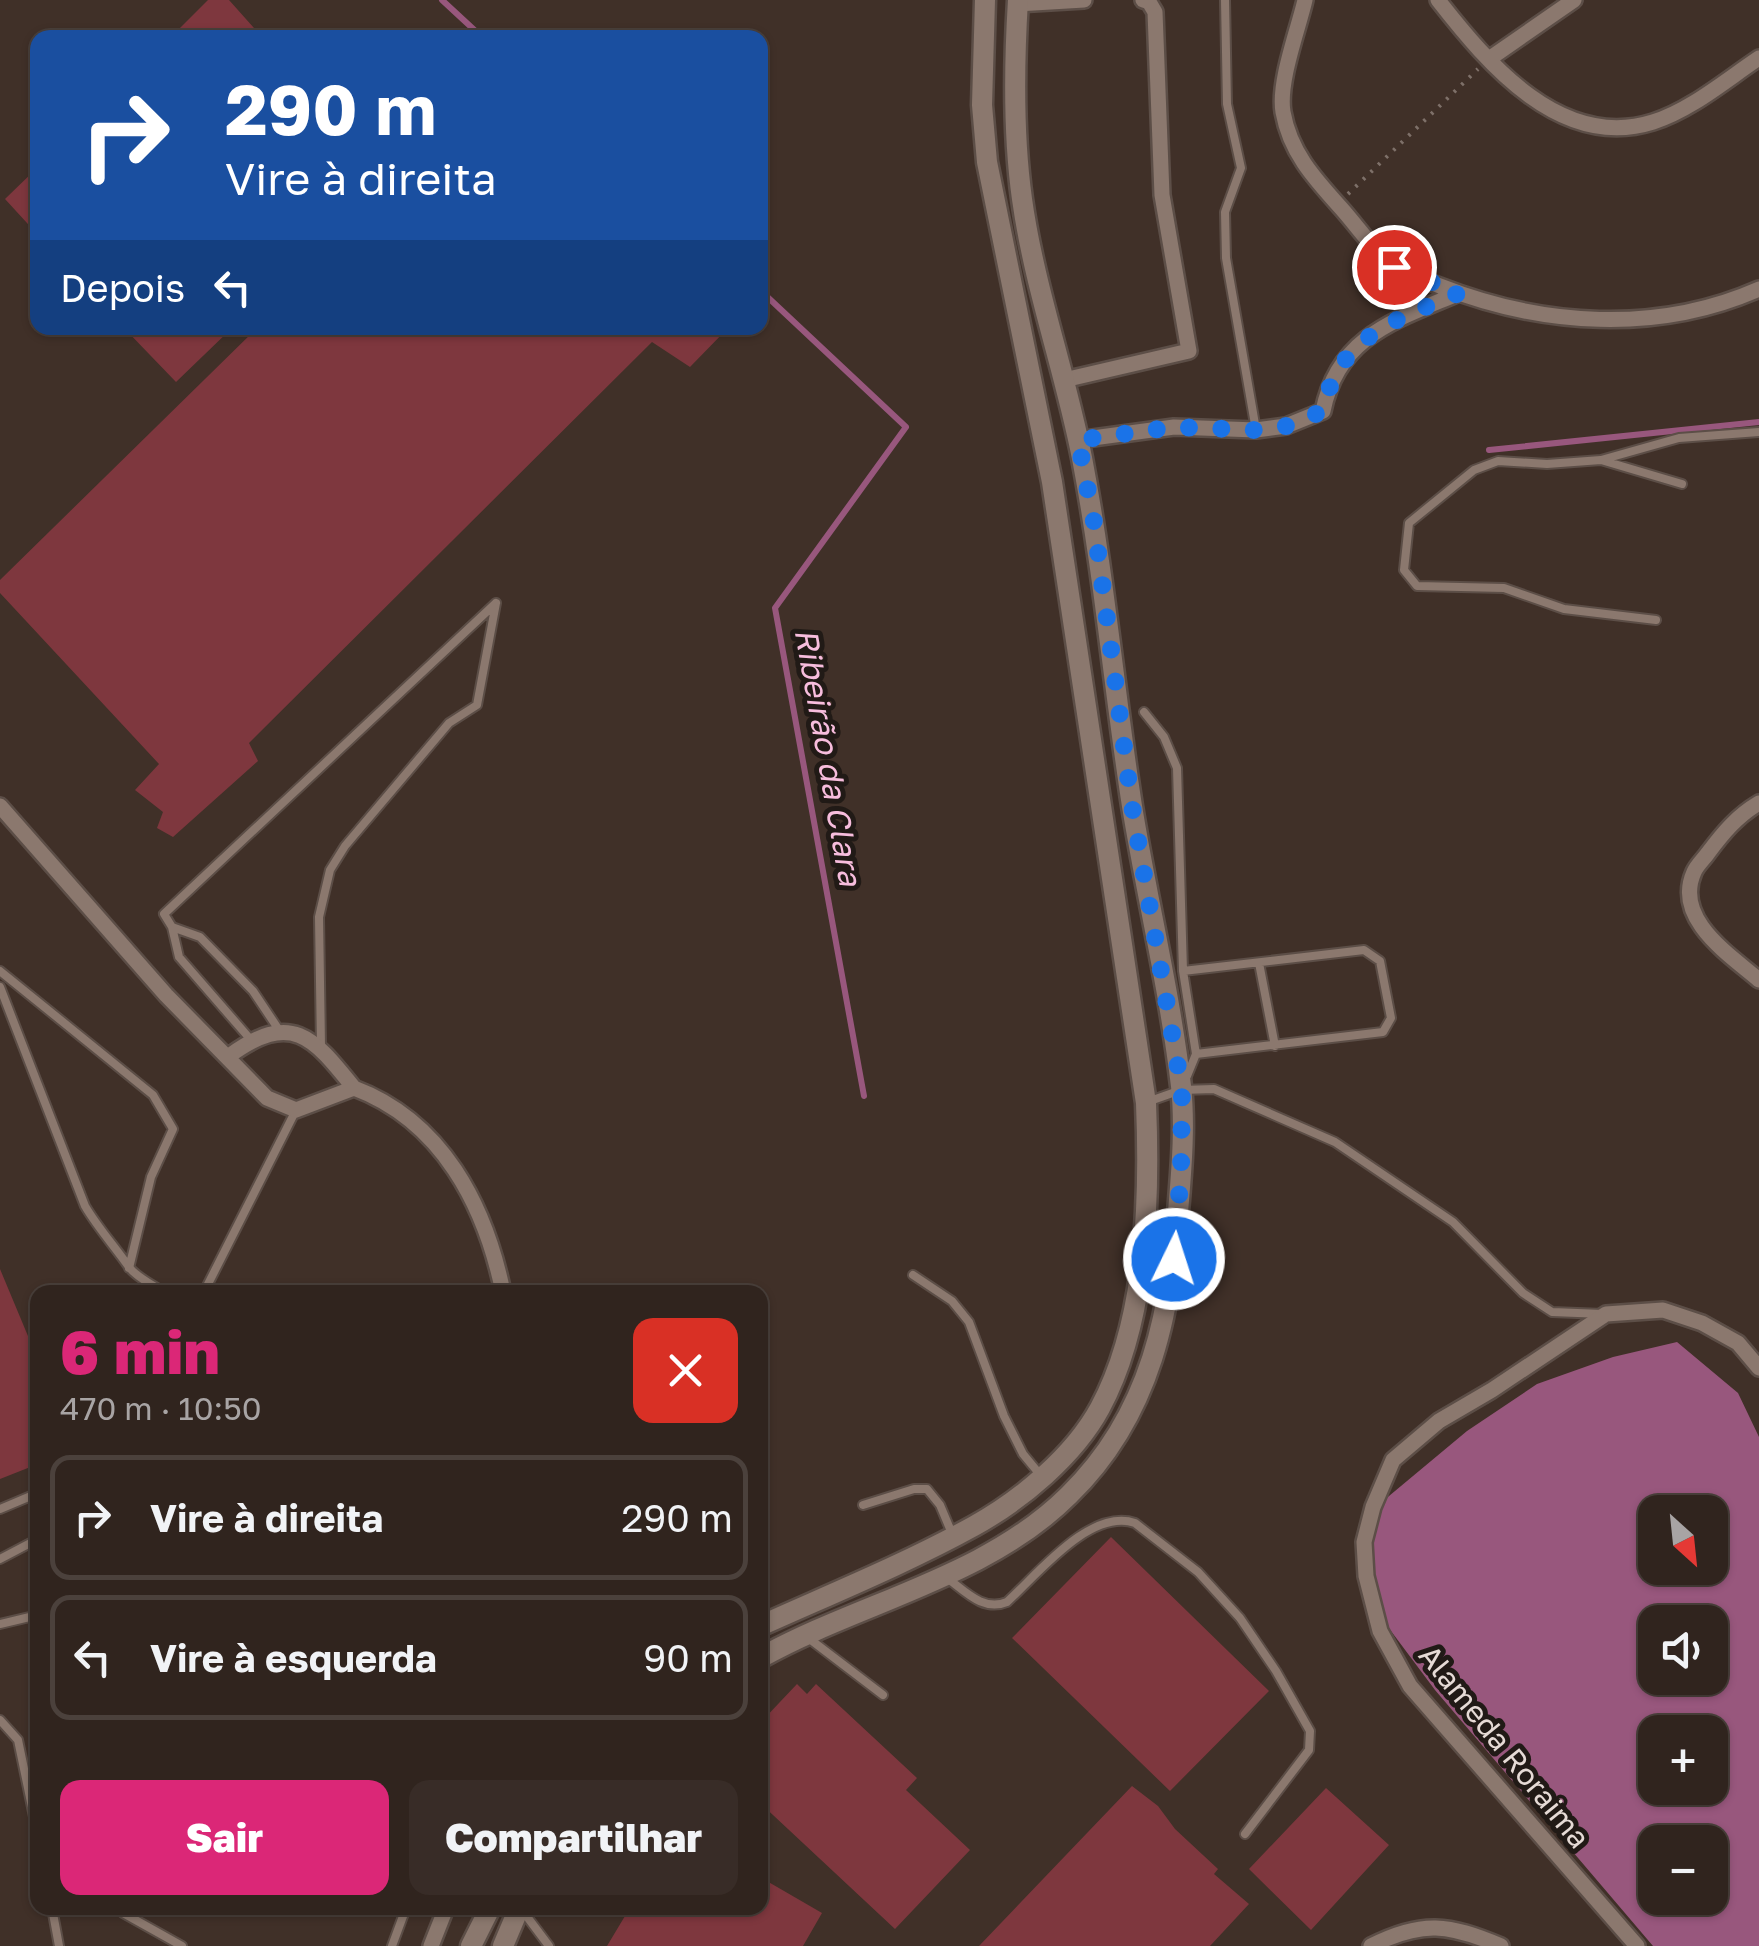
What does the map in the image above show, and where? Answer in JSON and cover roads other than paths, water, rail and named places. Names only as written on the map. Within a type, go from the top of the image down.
[{"type":"main road","points":[[768,1622],[975,1526],[1042,1477],[1082,1435],[1100,1408],[1125,1341],[1146,1225],[1150,1185],[1146,1103],[1045,447],[987,162],[982,105],[985,0]]},
{"type":"main road","points":[[768,1654],[943,1576],[1016,1538],[1070,1495],[1114,1439],[1147,1380],[1164,1320],[1174,1259],[1182,1090],[1132,806],[1094,522],[1022,204],[1016,145],[1018,2]]},
{"type":"main road","points":[[471,1946],[486,1915]]},
{"type":"main road","points":[[503,1946],[517,1915]]},
{"type":"street","points":[[1018,2],[1084,0]]},
{"type":"street","points":[[1064,380],[1189,351],[1162,195],[1155,12],[1150,2],[1143,0]]},
{"type":"street","points":[[1305,0],[1282,107],[1290,138],[1305,168],[1394,267],[1459,293],[1530,313],[1578,320],[1688,312],[1759,289]]},
{"type":"street","points":[[1438,0],[1489,59],[1538,102],[1563,118],[1586,125],[1618,128],[1651,123],[1680,111],[1759,58]]},
{"type":"street","points":[[1489,59],[1574,0]]},
{"type":"street","points":[[1078,440],[1174,427],[1256,430],[1286,426],[1323,411],[1332,376],[1357,345],[1398,320],[1459,293]]},
{"type":"street","points":[[1759,803],[1743,812],[1726,830],[1694,872],[1690,894],[1693,910],[1716,944],[1759,980]]},
{"type":"street","points":[[0,806],[166,995],[267,1098],[296,1110],[354,1088]]},
{"type":"street","points":[[229,1056],[251,1040],[281,1033],[308,1038],[321,1046],[354,1088],[387,1102],[412,1120],[438,1146],[462,1179],[486,1229],[500,1285]]},
{"type":"street","name":"Alameda Roraima","points":[[1636,1946],[1410,1686],[1380,1632],[1366,1576],[1364,1542],[1372,1507],[1393,1460],[1438,1421],[1606,1314],[1663,1310],[1676,1314],[1738,1343],[1759,1368]]},
{"type":"street","points":[[431,1946],[443,1915]]},
{"type":"street","points":[[1371,1946],[1396,1933],[1434,1926],[1462,1929],[1501,1946]]},
{"type":"lane","points":[[1225,0],[1227,104],[1240,168],[1225,212],[1226,258],[1256,430]]},
{"type":"lane","points":[[1656,620],[1564,609],[1504,588],[1417,586],[1404,570],[1409,523],[1474,470],[1498,461],[1546,464],[1601,460],[1678,438],[1759,432]]},
{"type":"lane","points":[[1601,460],[1682,484]]},
{"type":"lane","points":[[251,1040],[179,958],[172,927],[164,914],[496,603],[477,705],[449,723],[345,846],[330,870],[319,917],[321,1046]]},
{"type":"lane","points":[[1144,712],[1164,737],[1177,768],[1183,971],[1196,1054],[1182,1090]]},
{"type":"lane","points":[[172,927],[200,937],[253,991],[281,1033]]},
{"type":"lane","points":[[1183,971],[1364,950],[1380,961],[1391,1018],[1383,1032],[1196,1054]]},
{"type":"lane","points":[[1259,963],[1275,1046]]},
{"type":"lane","points":[[0,972],[154,1095],[173,1129],[151,1177],[129,1268]]},
{"type":"lane","points":[[0,987],[84,1206],[129,1268],[153,1285]]},
{"type":"lane","points":[[1146,1103],[1182,1090],[1214,1089],[1335,1142],[1453,1222],[1524,1293],[1552,1312],[1606,1314]]},
{"type":"lane","points":[[208,1285],[296,1110]]},
{"type":"lane","points":[[913,1275],[952,1301],[969,1322],[1004,1416],[1023,1454],[1042,1477]]},
{"type":"lane","points":[[863,1505],[927,1489],[940,1505],[954,1536]]},
{"type":"lane","points":[[0,1508],[30,1497]]},
{"type":"lane","points":[[943,1576],[979,1602],[998,1606],[1096,1525],[1110,1519],[1135,1522],[1198,1572],[1240,1618],[1310,1731],[1308,1750],[1245,1834]]},
{"type":"lane","points":[[0,1558],[30,1543]]},
{"type":"lane","points":[[0,1624],[30,1617]]},
{"type":"lane","points":[[806,1636],[883,1695]]},
{"type":"lane","points":[[0,1720],[18,1740],[30,1798]]},
{"type":"lane","points":[[53,1915],[59,1946]]},
{"type":"lane","points":[[125,1915],[182,1946]]},
{"type":"lane","points":[[392,1946],[403,1915]]},
{"type":"lane","points":[[525,1915],[549,1946]]},
{"type":"waterway","name":"Ribeirão da Clara","points":[[442,0],[474,30]]},
{"type":"waterway","name":"Ribeirão da Clara","points":[[768,298],[906,427],[775,608],[864,1096]]},
{"type":"waterway","points":[[1489,450],[1759,422]]}]
